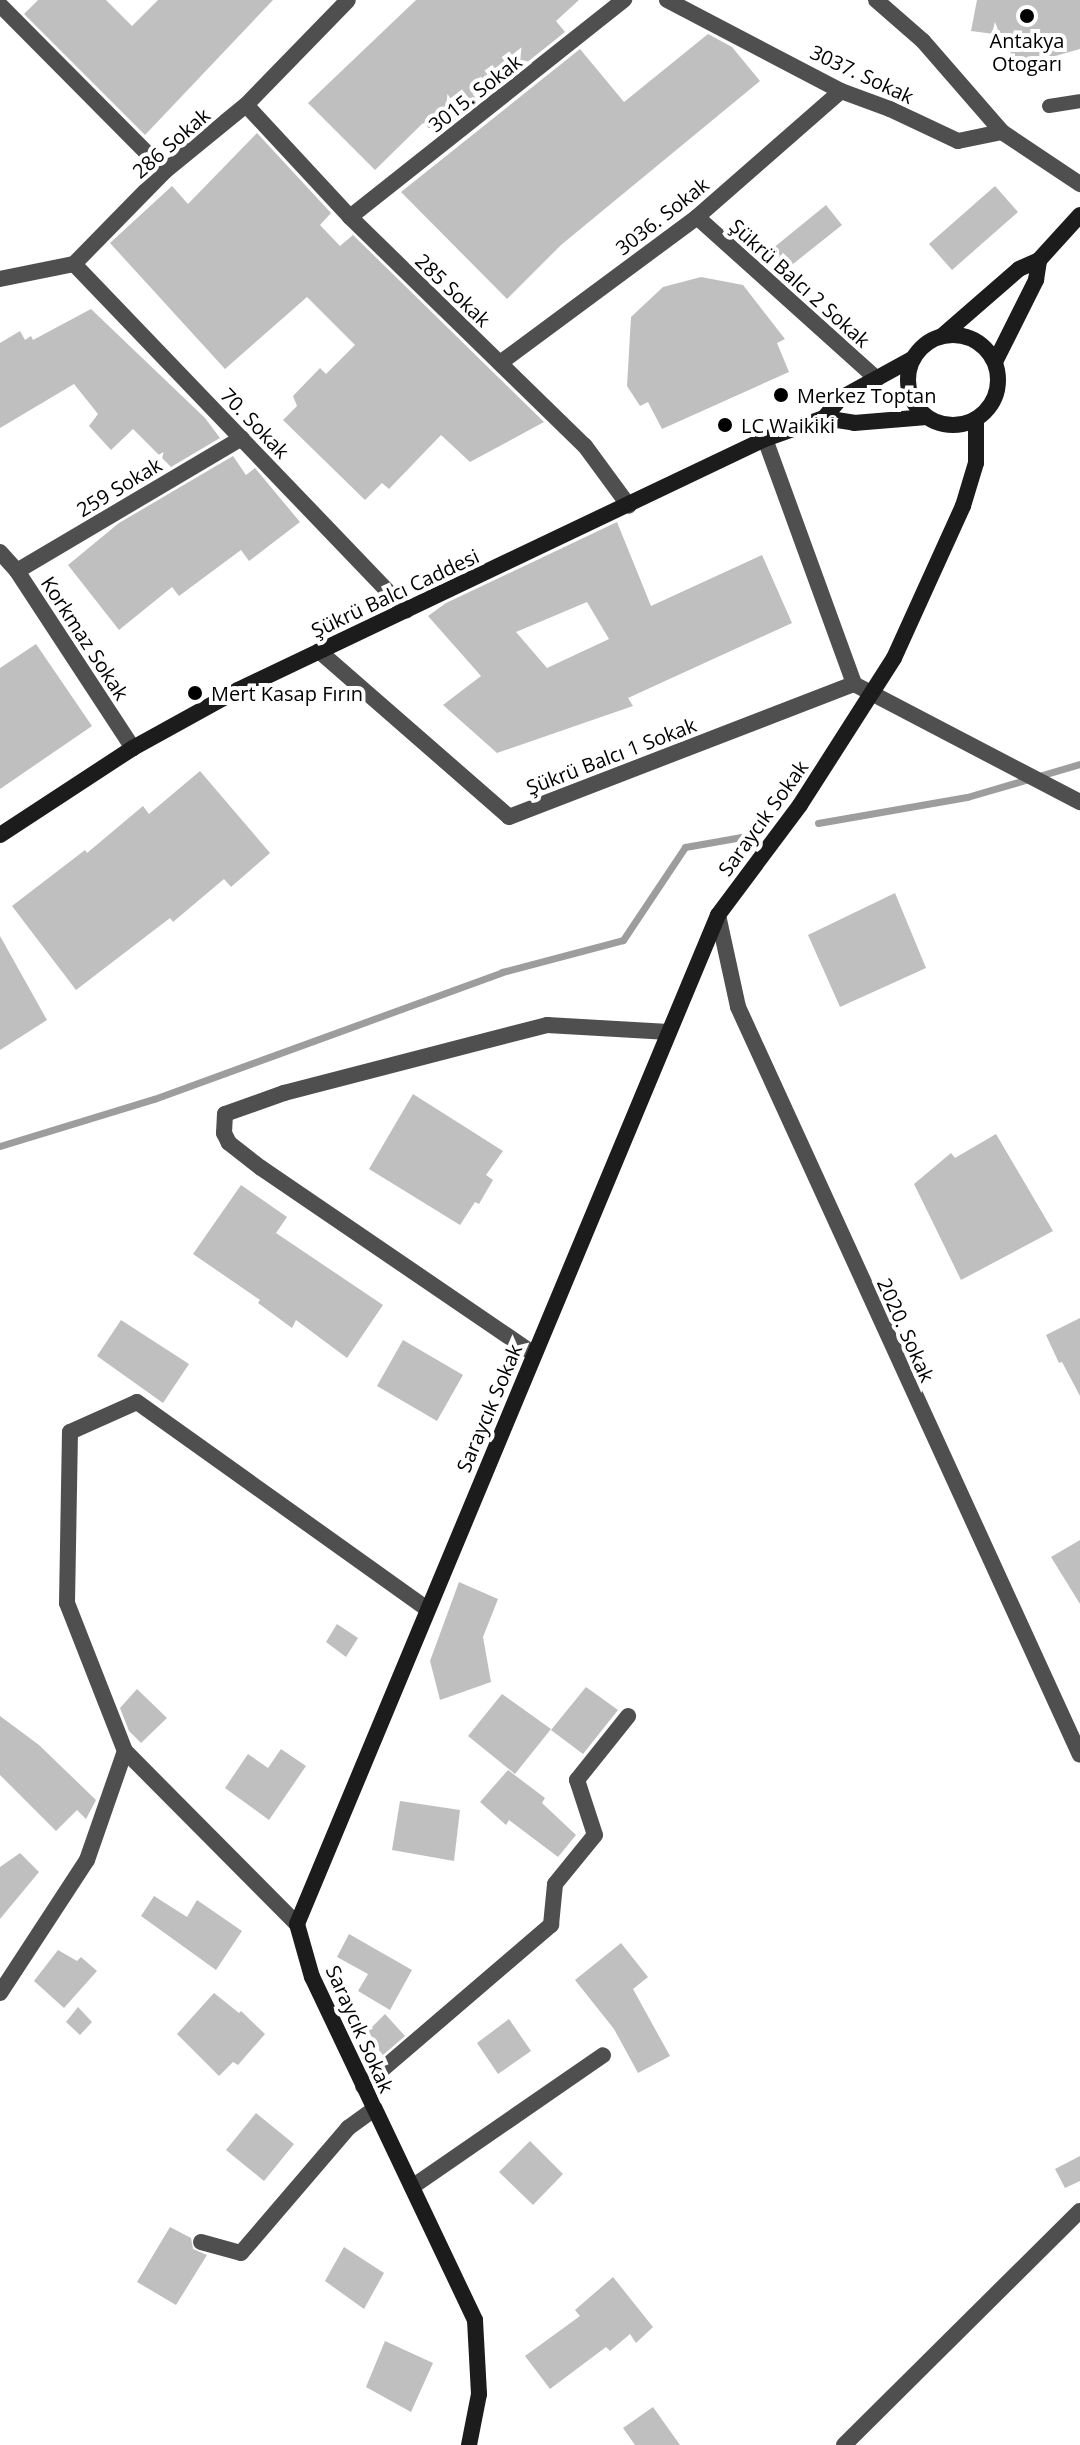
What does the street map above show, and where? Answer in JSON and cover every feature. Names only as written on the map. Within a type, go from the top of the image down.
[{"type":"street","name":"286 Sokak","points":[[74,264],[165,171],[246,105],[348,0]]},
{"type":"street","name":"3015. Sokak","points":[[350,217],[624,0]]},
{"type":"street","name":"3037. Sokak","points":[[667,0],[841,91],[890,109],[958,141],[1002,132]]},
{"type":"street","points":[[876,0],[923,41],[1002,132],[1080,184]]},
{"type":"street","points":[[0,5],[165,171]]},
{"type":"street","name":"3036. Sokak","points":[[500,363],[697,217],[841,91]]},
{"type":"street","name":"285 Sokak","points":[[246,105],[350,217],[585,446],[629,506]]},
{"type":"street","points":[[942,336],[968,336],[989,351],[995,362],[998,375],[994,400],[976,419],[951,425],[927,417],[911,397],[908,372],[912,359],[920,349],[942,336],[1019,269],[1039,260],[1080,215]]},
{"type":"street","name":"Şükrü Balcı 2 Sokak","points":[[697,217],[877,379]]},
{"type":"street","points":[[995,362],[1036,280],[1039,260]]},
{"type":"street","points":[[0,279],[74,264]]},
{"type":"street","name":"70. Sokak","points":[[74,264],[406,610]]},
{"type":"street","name":"Şükrü Balcı Caddesi","points":[[824,418],[841,398],[912,359]]},
{"type":"street","name":"Şükrü Balcı Caddesi","points":[[0,835],[133,748],[238,690],[765,439],[824,418],[854,423],[927,417]]},
{"type":"street","name":"Saraycık Sokak","points":[[469,2445],[479,2394],[475,2320],[312,1977],[297,1924],[718,915],[800,805],[894,658],[963,506],[976,463],[976,419]]},
{"type":"street","name":"259 Sokak","points":[[17,571],[242,438]]},
{"type":"street","points":[[765,439],[854,684],[1080,802]]},
{"type":"street","name":"Korkmaz Sokak","points":[[0,552],[17,571],[133,748]]},
{"type":"street","name":"Şükrü Balcı 1 Sokak","points":[[319,651],[509,817],[854,684]]},
{"type":"street","name":"2020. Sokak","points":[[718,915],[738,1007],[1079,1755]]},
{"type":"street","points":[[534,1354],[261,1168],[229,1143],[224,1133],[225,1114],[298,1089],[547,1025],[669,1032]]},
{"type":"street","points":[[297,1924],[125,1751],[67,1603],[70,1432],[137,1402],[427,1609]]},
{"type":"street","points":[[363,2086],[551,1925],[555,1884],[595,1835],[577,1780],[628,1716]]},
{"type":"street","points":[[0,1993],[87,1860],[125,1751]]},
{"type":"street","points":[[412,2187],[603,2055]]},
{"type":"street","points":[[201,2242],[241,2253],[348,2128],[374,2109]]},
{"type":"street","points":[[844,2445],[1080,2211]]},
{"type":"lane","points":[[1049,106],[1080,101]]},
{"type":"building","points":[[38,0],[106,0],[132,26],[158,0],[273,0],[145,135],[24,14]]},
{"type":"building","points":[[416,0],[579,0],[556,21],[565,32],[436,135],[423,123],[375,170],[308,103]]},
{"type":"building","name":"Antakya Otogarı","points":[[977,0],[1080,0],[1080,49],[1048,58],[1011,58],[1009,36],[971,31]]},
{"type":"building","points":[[708,34],[732,47],[760,81],[561,245],[507,299],[401,192],[580,49],[624,102]]},
{"type":"building","points":[[257,133],[331,213],[320,225],[340,246],[353,235],[544,422],[470,462],[441,435],[389,489],[382,483],[365,500],[283,420],[297,406],[293,396],[320,368],[326,374],[355,345],[307,297],[225,369],[110,243],[172,186],[188,204]]},
{"type":"building","points":[[995,186],[1018,212],[952,270],[929,244]]},
{"type":"building","points":[[826,205],[842,225],[788,268],[772,249]]},
{"type":"building","points":[[701,277],[743,285],[785,339],[777,343],[789,372],[662,429],[648,402],[640,406],[627,386],[631,317],[663,287]]},
{"type":"building","points":[[91,309],[205,418],[220,438],[171,467],[133,429],[111,450],[89,426],[98,414],[74,384],[0,428],[0,343],[20,331],[25,340],[31,336],[33,340]]},
{"type":"building","points":[[233,456],[246,475],[255,468],[300,522],[249,561],[241,550],[179,596],[172,587],[119,630],[68,565],[119,523]]},
{"type":"building","points":[[617,522],[651,606],[762,555],[792,623],[628,698],[633,706],[497,753],[443,705],[481,676],[428,616],[446,603]],"holes":[[[587,602],[609,639],[547,668],[516,632]]]},
{"type":"building","points":[[36,644],[92,726],[0,789],[0,668]]},
{"type":"building","points":[[200,771],[270,853],[231,887],[224,879],[173,922],[170,918],[76,990],[12,906],[85,850],[87,853],[143,806],[149,814]]},
{"type":"building","points":[[895,893],[926,968],[840,1007],[808,935]]},
{"type":"building","points":[[0,936],[47,1020],[0,1050]]},
{"type":"building","points":[[413,1094],[503,1151],[486,1175],[493,1180],[479,1204],[475,1202],[460,1225],[369,1169]]},
{"type":"building","points":[[996,1134],[1053,1231],[961,1280],[914,1184],[951,1153],[955,1158]]},
{"type":"building","points":[[241,1185],[287,1217],[276,1233],[383,1305],[347,1358],[296,1320],[292,1328],[258,1303],[260,1300],[193,1254]]},
{"type":"building","points":[[1080,1318],[1080,1396],[1046,1335]]},
{"type":"building","points":[[121,1320],[189,1364],[163,1403],[97,1356]]},
{"type":"building","points":[[403,1340],[463,1375],[437,1421],[377,1386]]},
{"type":"building","points":[[1080,1540],[1080,1604],[1051,1557]]},
{"type":"building","points":[[459,1582],[498,1599],[483,1637],[491,1682],[440,1700],[430,1661]]},
{"type":"building","points":[[337,1624],[358,1638],[346,1657],[326,1642]]},
{"type":"building","points":[[586,1687],[618,1710],[583,1754],[551,1730]]},
{"type":"building","points":[[137,1689],[167,1718],[141,1743],[129,1731],[120,1708]]},
{"type":"building","points":[[502,1694],[551,1729],[515,1774],[468,1736]]},
{"type":"building","points":[[0,1716],[39,1745],[96,1800],[86,1819],[77,1810],[56,1831],[0,1775]]},
{"type":"building","points":[[281,1749],[306,1766],[269,1820],[225,1788],[248,1754],[268,1768]]},
{"type":"building","points":[[508,1770],[545,1798],[542,1803],[576,1835],[558,1857],[509,1820],[506,1825],[480,1802]]},
{"type":"building","points":[[400,1801],[460,1810],[454,1861],[392,1850]]},
{"type":"building","points":[[20,1853],[39,1872],[0,1919],[0,1867]]},
{"type":"building","points":[[154,1896],[187,1917],[197,1900],[242,1931],[216,1970],[141,1916]]},
{"type":"building","points":[[349,1934],[412,1970],[390,2010],[358,1991],[368,1974],[337,1957]]},
{"type":"building","points":[[621,1943],[648,1977],[633,1989],[670,2056],[638,2073],[614,2029],[575,1980]]},
{"type":"building","points":[[58,1950],[77,1961],[81,1957],[97,1971],[64,2008],[34,1981]]},
{"type":"building","points":[[214,1993],[239,2013],[241,2011],[265,2034],[238,2065],[233,2062],[219,2076],[177,2034]]},
{"type":"building","points":[[78,2007],[92,2022],[80,2035],[66,2022]]},
{"type":"building","points":[[385,2014],[405,2036],[383,2055],[365,2034]]},
{"type":"building","points":[[509,2019],[531,2051],[498,2074],[477,2043]]},
{"type":"building","points":[[256,2113],[294,2144],[264,2181],[226,2150]]},
{"type":"building","points":[[530,2141],[563,2174],[533,2205],[499,2172]]},
{"type":"building","points":[[1080,2156],[1080,2181],[1065,2188],[1055,2169]]},
{"type":"building","points":[[170,2227],[191,2238],[193,2249],[207,2255],[176,2305],[137,2282]]},
{"type":"building","points":[[344,2247],[384,2273],[364,2309],[325,2281]]},
{"type":"building","points":[[613,2277],[653,2327],[636,2343],[630,2334],[610,2351],[606,2347],[550,2389],[525,2356],[580,2316],[575,2310]]},
{"type":"building","points":[[385,2341],[433,2363],[411,2412],[366,2387]]},
{"type":"building","points":[[653,2407],[680,2445],[635,2445],[623,2428]]},
{"type":"waterway","points":[[818,823],[967,797],[1080,764]]},
{"type":"waterway","points":[[0,1146],[154,1099],[502,972],[623,940],[685,847],[753,835]]},
{"type":"place","name":"Antakya Otogarı","points":[[1027,16]]},
{"type":"place","name":"Merkez Toptan","points":[[781,395]]},
{"type":"place","name":"LC Waikiki","points":[[725,425]]},
{"type":"place","name":"Mert Kasap Fırın","points":[[195,693]]}]
